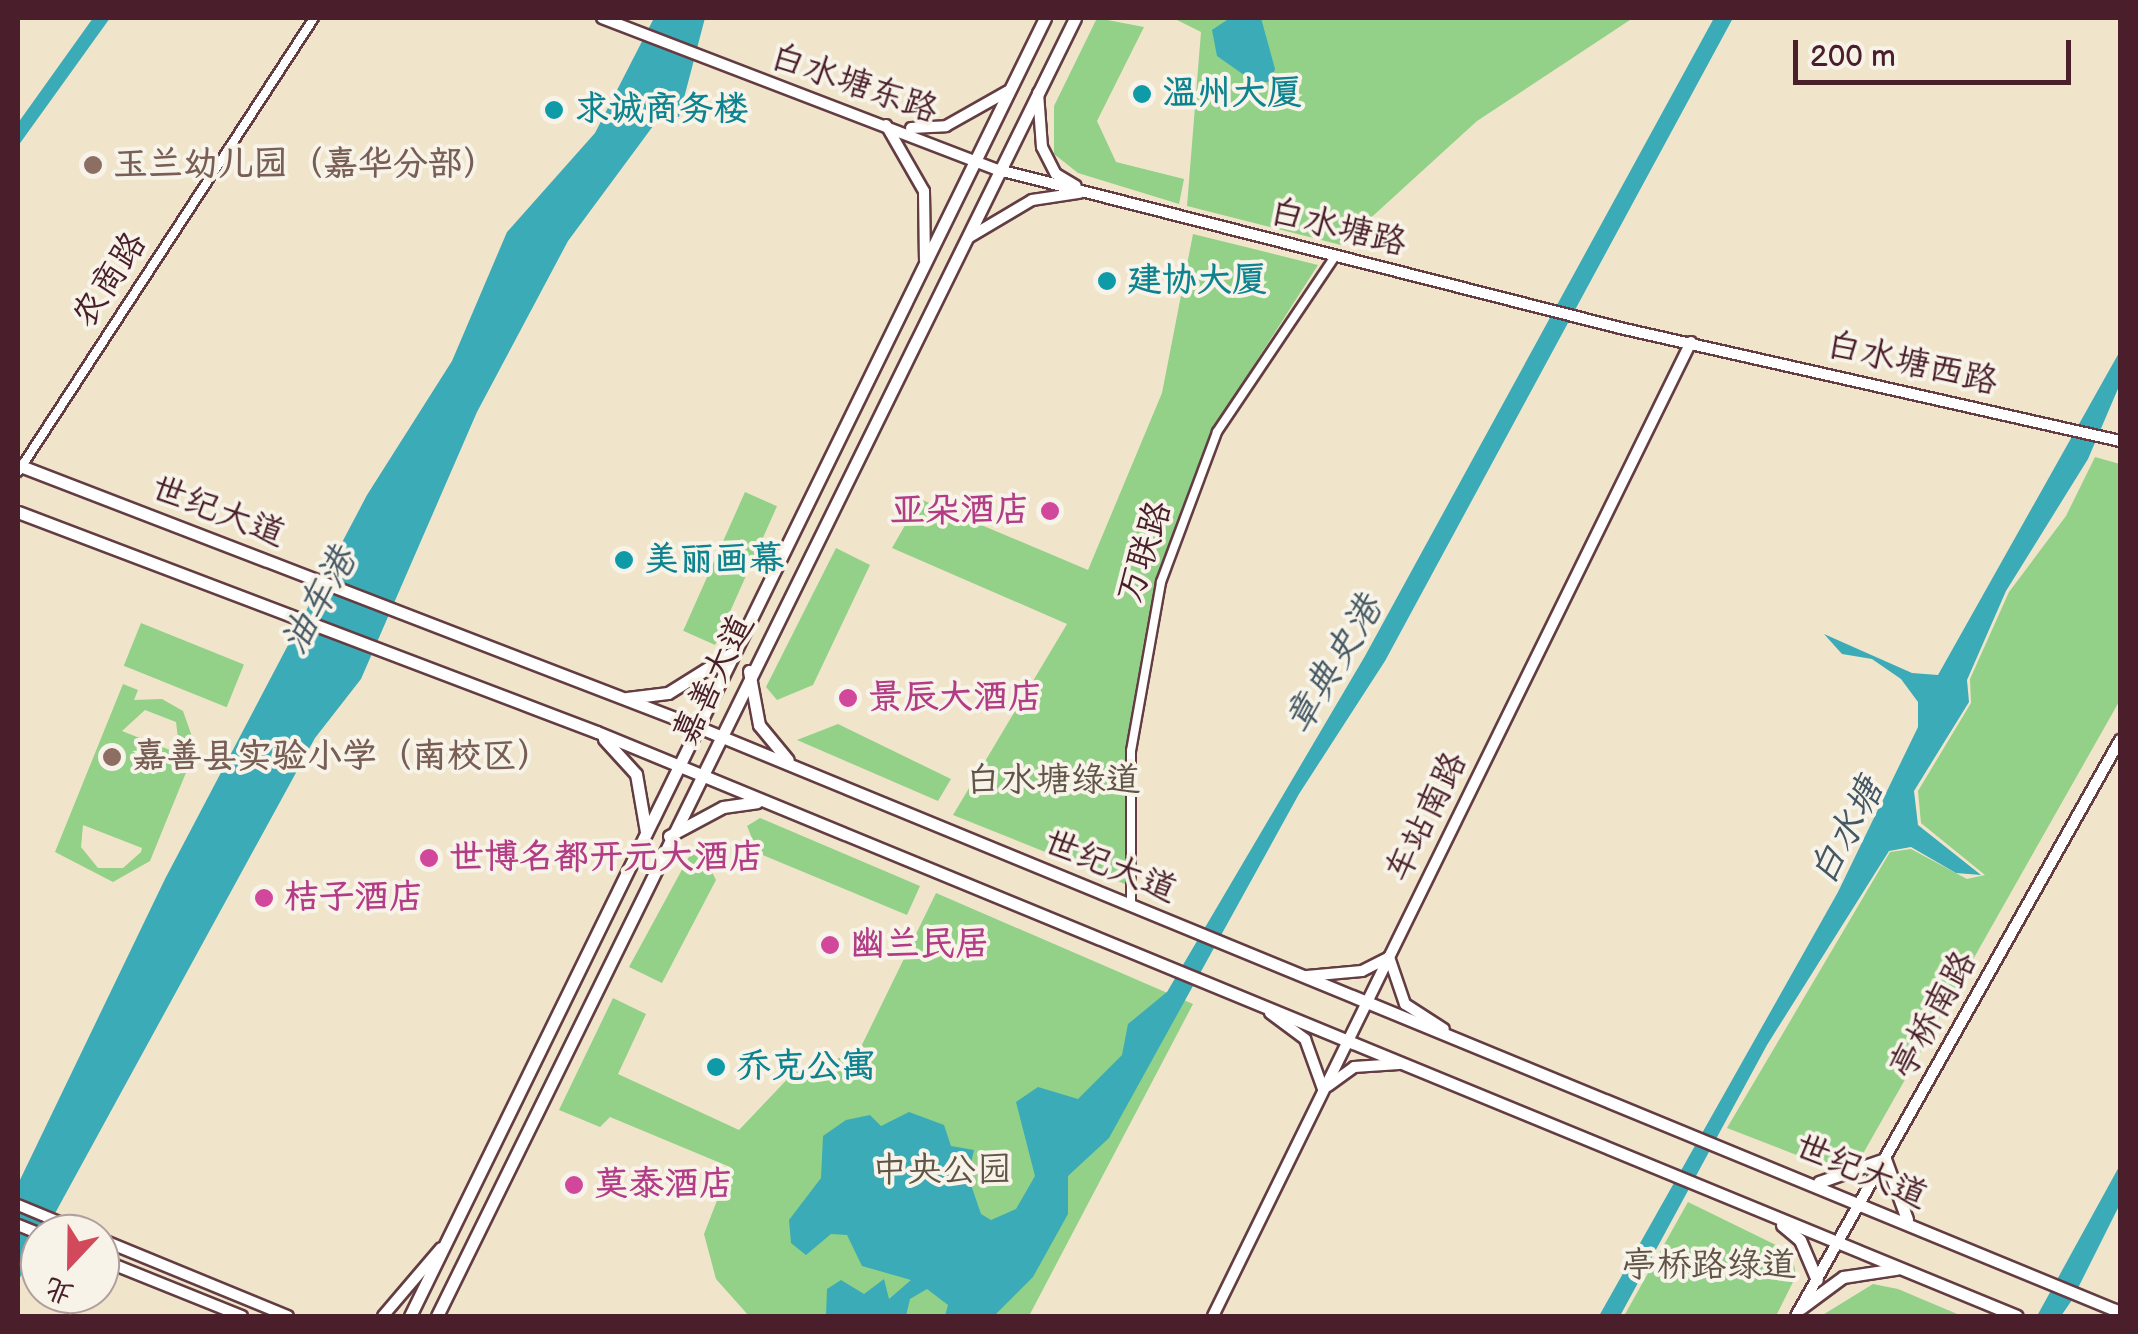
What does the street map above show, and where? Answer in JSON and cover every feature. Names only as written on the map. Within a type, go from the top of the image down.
[{"type":"main road","name":"嘉善大道","points":[[410,1316],[1046,18]]},
{"type":"main road","name":"嘉善大道","points":[[437,1316],[717,735],[1075,18]]},
{"type":"main road","name":"世纪大道","points":[[19,468],[698,727],[1723,1144],[2120,1312]]},
{"type":"main road","name":"世纪大道","points":[[18,512],[598,732],[2018,1316]]},
{"type":"main road","points":[[624,698],[668,694],[735,651]]},
{"type":"main road","points":[[750,670],[759,725],[794,767]]},
{"type":"main road","points":[[598,732],[636,774],[646,832]]},
{"type":"main road","points":[[669,836],[724,807],[760,801]]},
{"type":"main road","points":[[1814,1182],[1885,1159],[1909,1222]]},
{"type":"main road","points":[[1771,1215],[1800,1240],[1817,1280]]},
{"type":"main road","points":[[1799,1312],[1843,1277],[1900,1268]]},
{"type":"street","name":"农商路","points":[[19,468],[314,18]]},
{"type":"street","name":"白水塘东路","points":[[602,18],[725,68],[976,156]]},
{"type":"street","points":[[885,124],[946,126],[1008,91]]},
{"type":"street","points":[[1038,92],[1042,147],[1056,174],[1086,192]]},
{"type":"street","points":[[885,124],[924,190],[925,260]]},
{"type":"street","name":"白水塘路","points":[[976,156],[999,170],[1620,328],[1691,342]]},
{"type":"street","points":[[963,241],[1032,200],[1086,192]]},
{"type":"street","name":"万联路","points":[[1131,904],[1131,750],[1161,582],[1217,432],[1336,256]]},
{"type":"street","name":"白水塘西路","points":[[1691,342],[2120,440]]},
{"type":"street","name":"车站南路","points":[[1213,1316],[1691,342]]},
{"type":"street","name":"亭桥南路","points":[[1799,1312],[2120,740]]},
{"type":"street","points":[[1306,976],[1362,972],[1389,957],[1405,1004],[1458,1037]]},
{"type":"street","points":[[1256,1004],[1305,1039],[1323,1090],[1354,1066],[1400,1064]]},
{"type":"street","points":[[18,1204],[41,1214]]},
{"type":"street","points":[[383,1316],[445,1244]]},
{"type":"street","points":[[120,1247],[288,1316]]},
{"type":"street","points":[[120,1267],[242,1316]]},
{"type":"street","points":[[446,1316],[456,1276]]},
{"type":"green space","points":[[1097,18],[1144,27],[1097,121],[1116,162],[1184,179],[1179,204],[1078,173],[1054,154],[1054,106]]},
{"type":"green space","points":[[1173,18],[1633,18],[1477,121],[1341,245],[1187,206],[1201,32]]},
{"type":"green space","name":"白水塘绿道","points":[[1193,234],[1318,265],[1213,429],[1156,579],[1126,749],[1125,884],[953,815],[1067,624],[892,548],[920,499],[1088,570],[1162,393]]},
{"type":"green space","points":[[2095,457],[2120,464],[2120,700],[1860,1159],[1817,1163],[1727,1128],[1890,852],[1911,849],[1967,879],[1985,875],[1921,823],[1918,791],[1971,703],[1970,679],[2009,592],[2066,516]]},
{"type":"green space","points":[[745,492],[777,506],[715,645],[683,631]]},
{"type":"green space","points":[[836,548],[870,565],[813,685],[777,700],[766,687]]},
{"type":"green space","points":[[141,623],[244,665],[227,707],[124,666]]},
{"type":"green space","points":[[123,684],[138,690],[134,700],[162,699],[183,711],[196,748],[150,861],[113,882],[55,852]],"holes":[[[145,710],[176,722],[180,754],[122,731]],[[83,825],[142,848],[141,852],[123,868],[98,868],[81,847]]]},
{"type":"green space","points":[[838,724],[951,779],[938,801],[797,740]]},
{"type":"green space","points":[[760,818],[920,886],[907,915],[758,853],[747,826]]},
{"type":"green space","points":[[697,842],[716,880],[662,983],[629,967]]},
{"type":"green space","name":"中央公园","points":[[936,893],[1193,1004],[1029,1316],[749,1316],[716,1279],[704,1234],[730,1167],[610,1117],[600,1127],[559,1110],[613,998],[646,1014],[618,1074],[739,1130],[796,1070],[858,1053]]},
{"type":"green space","name":"亭桥路绿道","points":[[1688,1202],[1792,1253],[1796,1276],[1776,1316],[1624,1316]]},
{"type":"green space","points":[[1873,1284],[1898,1289],[1962,1316],[1821,1316]]},
{"type":"water","points":[[93,18],[110,18],[18,146],[18,123]]},
{"type":"water","name":"油车港","points":[[654,18],[705,18],[679,117],[659,118],[568,241],[477,412],[361,679],[315,738],[55,1214],[20,1214],[18,1281],[18,1184],[165,879],[367,495],[452,361],[507,232],[595,133]]},
{"type":"water","points":[[1230,18],[1261,18],[1275,69],[1270,82],[1254,82],[1217,56],[1212,30]]},
{"type":"water","points":[[1714,18],[1733,18],[1385,661],[1299,794],[1109,1138],[1068,1176],[1068,1214],[1033,1277],[994,1316],[945,1316],[948,1305],[927,1289],[910,1299],[906,1316],[826,1316],[827,1289],[841,1280],[864,1294],[884,1279],[889,1299],[911,1280],[862,1266],[847,1235],[831,1234],[806,1255],[791,1243],[789,1220],[821,1178],[823,1136],[846,1120],[870,1115],[881,1126],[909,1112],[944,1125],[951,1146],[974,1150],[968,1176],[981,1214],[991,1220],[1016,1209],[1035,1176],[1016,1102],[1038,1087],[1078,1099],[1122,1055],[1128,1024],[1167,992],[1365,656]]},
{"type":"water","points":[[2120,351],[2120,384],[2088,459],[2006,591],[1967,680],[1969,702],[1914,791],[1918,825],[1981,875],[1956,873],[1911,847],[1889,851],[1767,1045],[1620,1316],[1599,1316],[1838,892],[1918,727],[1918,702],[1901,679],[1872,659],[1842,654],[1824,634],[1912,673],[1938,675]]},
{"type":"water","points":[[2120,1165],[2120,1204],[2072,1300],[2061,1316],[2037,1316]]},
{"type":"place","name":"温州大厦","points":[[1142,94]]},
{"type":"place","name":"求诚商务楼","points":[[554,110]]},
{"type":"place","name":"玉兰幼儿园（嘉华分部）","points":[[93,165]]},
{"type":"place","name":"建协大厦","points":[[1107,281]]},
{"type":"place","name":"亚朵酒店","points":[[1050,511]]},
{"type":"place","name":"美丽画幕","points":[[624,560]]},
{"type":"place","name":"景辰大酒店","points":[[848,698]]},
{"type":"place","name":"嘉善县实验小学（南校区）","points":[[112,757]]},
{"type":"place","name":"世博名都开元大酒店","points":[[429,858]]},
{"type":"place","name":"桔子酒店","points":[[264,898]]},
{"type":"place","name":"幽兰民居","points":[[830,945]]},
{"type":"place","name":"乔克公寓","points":[[716,1067]]},
{"type":"place","name":"莫泰酒店","points":[[574,1185]]},
{"type":"water label","name":"章典史港","points":[[1334,665]]},
{"type":"water label","name":"白水塘","points":[[1847,832]]}]
